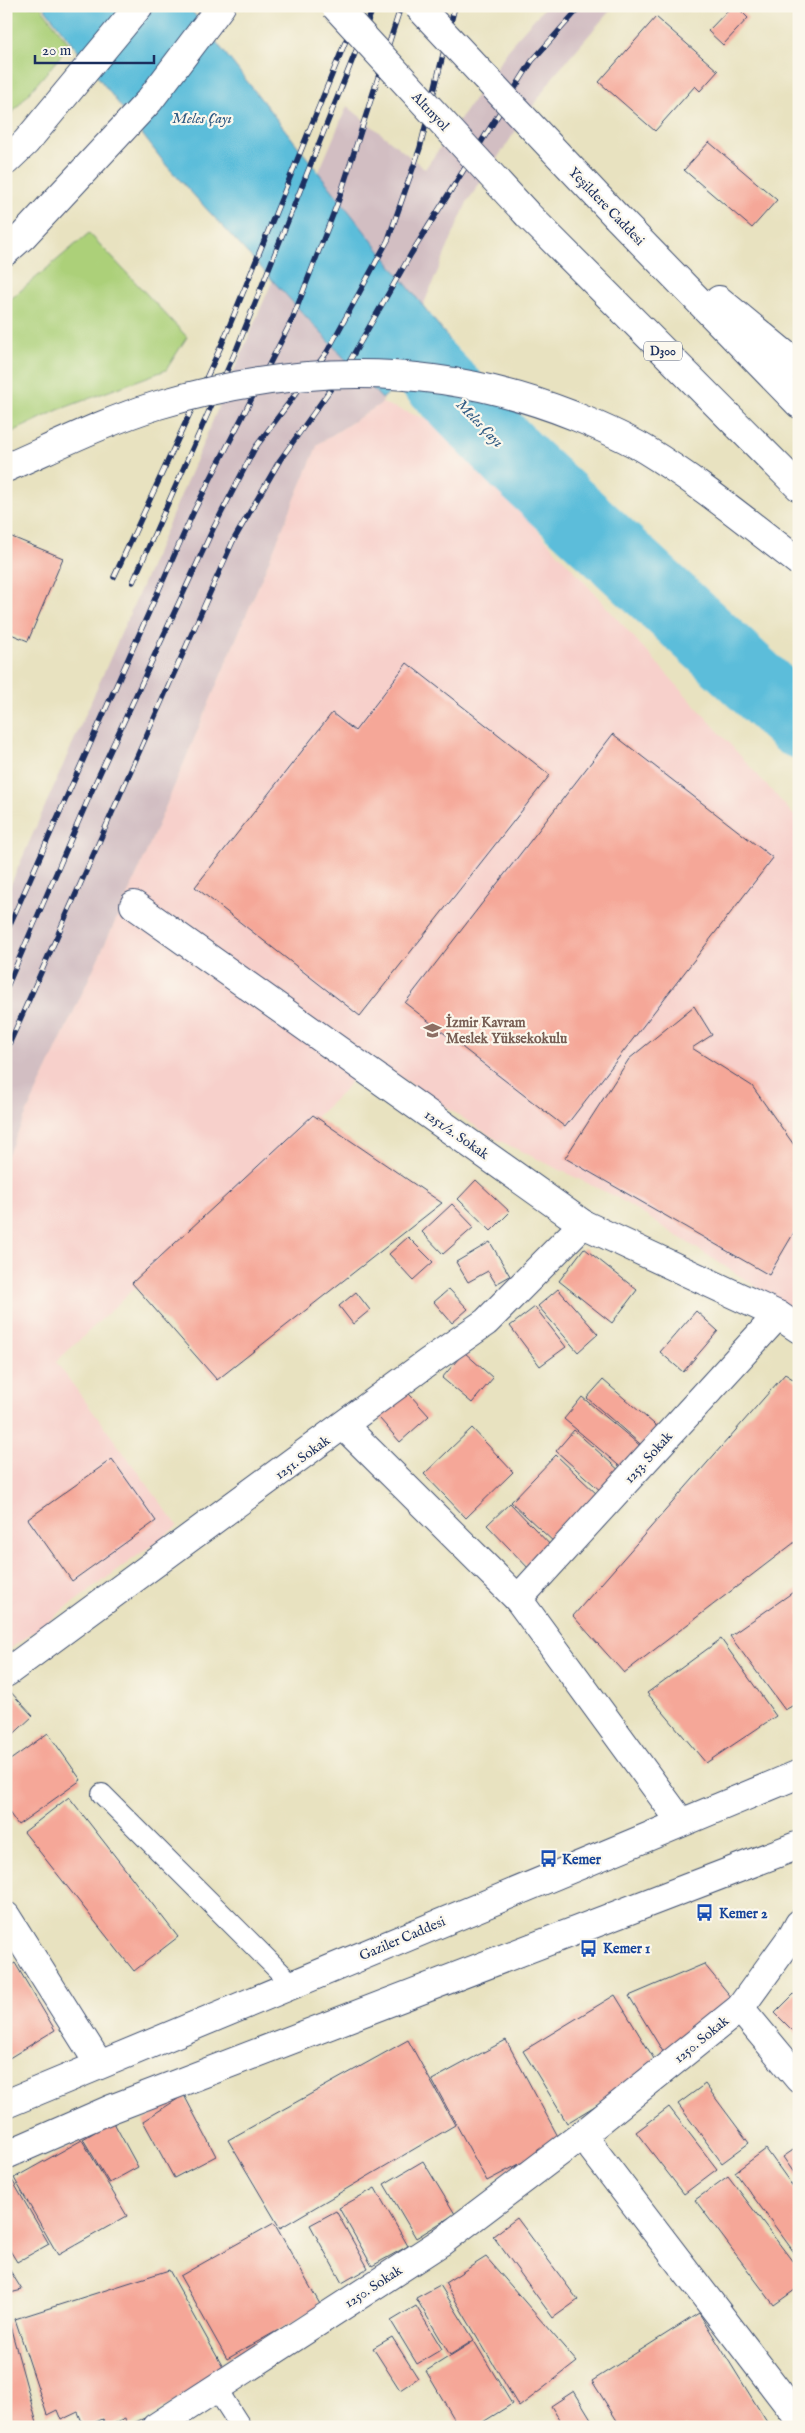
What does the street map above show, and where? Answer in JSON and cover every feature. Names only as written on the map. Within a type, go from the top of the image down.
[{"type":"main road","points":[[6,161],[26,142],[139,6]]},
{"type":"main road","name":"Altınyol","points":[[335,6],[528,215],[799,487]]},
{"type":"main road","name":"Yeşildere Caddesi","points":[[418,6],[617,217],[799,404]]},
{"type":"main road","points":[[6,251],[65,192],[149,100],[216,13]]},
{"type":"main road","points":[[617,217],[799,366]]},
{"type":"main road","points":[[6,468],[72,438],[155,406],[247,382],[321,375],[411,375],[478,386],[536,401],[591,423],[645,449],[799,562]]},
{"type":"main road","name":"1251/2. Sokak","points":[[134,906],[583,1224],[788,1322]]},
{"type":"main road","name":"1251. Sokak","points":[[6,1673],[344,1426],[427,1363],[486,1322],[583,1224]]},
{"type":"main road","name":"1253. Sokak","points":[[518,1599],[788,1322]]},
{"type":"main road","points":[[344,1426],[518,1599],[681,1822]]},
{"type":"main road","name":"Gaziler Caddesi","points":[[6,2104],[799,1774]]},
{"type":"main road","points":[[6,2155],[111,2109],[799,1845]]},
{"type":"main road","points":[[6,1916],[99,2064]]},
{"type":"main road","name":"1250. Sokak","points":[[156,2427],[441,2242],[582,2135],[740,2008],[799,1924]]},
{"type":"main road","points":[[740,2008],[799,2079]]},
{"type":"main road","points":[[582,2135],[799,2419]]},
{"type":"lane","points":[[102,1794],[292,1984]]},
{"type":"lane","points":[[216,2388],[241,2427]]},
{"type":"shaded area","points":[[546,6],[614,6],[553,77],[467,202],[382,403],[318,444],[138,872],[6,1158],[6,895],[145,579],[347,106],[425,169],[516,39]]},
{"type":"shaded area","name":"İzmir Kavram Meslek Yüksekokulu","points":[[382,403],[443,425],[799,821],[799,1314],[618,1198],[492,1137],[368,1056],[344,1091],[56,1362],[178,1526],[6,1652],[6,1158],[138,872],[318,444]]},
{"type":"green space","points":[[6,6],[40,6],[70,45],[6,120]]},
{"type":"green space","points":[[89,233],[187,337],[166,370],[58,410],[6,435],[6,303]]},
{"type":"water","name":"Meles Çayı","points":[[43,6],[188,6],[449,339],[382,399],[166,165]]},
{"type":"building","points":[[732,6],[736,6],[748,18],[723,45],[708,31]]},
{"type":"building","points":[[656,17],[718,71],[700,91],[695,86],[655,131],[599,82]]},
{"type":"building","points":[[709,142],[777,200],[752,228],[684,170]]},
{"type":"building","points":[[7,535],[63,558],[28,641],[6,632]]},
{"type":"building","points":[[407,663],[550,775],[360,1016],[195,887],[332,713],[355,731]]},
{"type":"building","points":[[613,734],[773,858],[565,1127],[405,1003]]},
{"type":"building","points":[[694,1006],[712,1035],[692,1048],[752,1086],[799,1152],[799,1224],[769,1275],[565,1158],[629,1059]]},
{"type":"building","points":[[313,1115],[442,1203],[217,1380],[132,1283]]},
{"type":"building","points":[[476,1180],[510,1212],[491,1231],[458,1199]]},
{"type":"building","points":[[452,1204],[474,1227],[443,1254],[422,1232]]},
{"type":"building","points":[[408,1237],[433,1262],[413,1280],[389,1254]]},
{"type":"building","points":[[490,1242],[510,1276],[496,1284],[488,1271],[468,1282],[456,1262]]},
{"type":"building","points":[[584,1248],[637,1290],[612,1323],[559,1281]]},
{"type":"building","points":[[449,1289],[468,1309],[452,1323],[434,1302]]},
{"type":"building","points":[[558,1289],[598,1334],[578,1352],[538,1306]]},
{"type":"building","points":[[356,1292],[370,1310],[353,1324],[339,1306]]},
{"type":"building","points":[[535,1307],[566,1347],[540,1366],[510,1326]]},
{"type":"building","points":[[696,1311],[718,1331],[683,1372],[660,1352]]},
{"type":"building","points":[[464,1352],[493,1378],[472,1403],[442,1378]]},
{"type":"building","points":[[785,1374],[799,1383],[799,1539],[624,1673],[573,1616]]},
{"type":"building","points":[[603,1380],[661,1430],[646,1449],[587,1398]]},
{"type":"building","points":[[402,1386],[429,1416],[400,1442],[373,1411]]},
{"type":"building","points":[[582,1397],[643,1448],[624,1470],[564,1419]]},
{"type":"building","points":[[472,1428],[513,1472],[466,1518],[424,1474]]},
{"type":"building","points":[[574,1430],[621,1472],[603,1493],[556,1451]]},
{"type":"building","points":[[556,1455],[600,1497],[556,1544],[511,1502]]},
{"type":"building","points":[[112,1459],[156,1521],[72,1581],[28,1519]]},
{"type":"building","points":[[510,1503],[555,1550],[531,1571],[487,1525]]},
{"type":"building","points":[[799,1588],[799,1702],[785,1710],[730,1636]]},
{"type":"building","points":[[721,1639],[776,1716],[706,1763],[647,1693]]},
{"type":"building","points":[[6,1687],[33,1716],[6,1741]]},
{"type":"building","points":[[48,1733],[81,1780],[18,1825],[6,1808],[6,1763]]},
{"type":"building","points":[[69,1797],[178,1937],[134,1971],[24,1832]]},
{"type":"building","points":[[6,1943],[13,1953],[6,1958]]},
{"type":"building","points":[[15,1963],[55,2030],[6,2060],[6,1968]]},
{"type":"building","points":[[704,1964],[737,2004],[665,2055],[629,1996]]},
{"type":"building","points":[[799,1989],[799,2037],[775,2013]]},
{"type":"building","points":[[615,1995],[659,2067],[567,2123],[523,2051]]},
{"type":"building","points":[[408,2040],[455,2125],[280,2228],[228,2140]]},
{"type":"building","points":[[506,2040],[561,2142],[487,2181],[432,2080]]},
{"type":"building","points":[[705,2084],[749,2143],[722,2163],[678,2104]]},
{"type":"building","points":[[184,2095],[216,2156],[174,2178],[143,2121]]},
{"type":"building","points":[[669,2107],[717,2169],[684,2194],[636,2132]]},
{"type":"building","points":[[113,2121],[138,2167],[109,2183],[83,2139]]},
{"type":"building","points":[[82,2140],[127,2216],[58,2255],[14,2178]]},
{"type":"building","points":[[799,2146],[799,2180],[783,2157]]},
{"type":"building","points":[[766,2149],[799,2195],[799,2259],[735,2172]]},
{"type":"building","points":[[423,2161],[455,2214],[416,2238],[384,2184]]},
{"type":"building","points":[[728,2176],[799,2270],[799,2287],[774,2305],[695,2200]]},
{"type":"building","points":[[12,2180],[49,2244],[17,2262],[6,2244],[6,2183]]},
{"type":"building","points":[[375,2188],[408,2246],[372,2266],[339,2208]]},
{"type":"building","points":[[336,2211],[368,2268],[342,2283],[310,2225]]},
{"type":"building","points":[[517,2218],[578,2300],[553,2318],[493,2236]]},
{"type":"building","points":[[274,2223],[321,2306],[227,2359],[180,2276]]},
{"type":"building","points":[[486,2257],[577,2362],[519,2407],[445,2283]]},
{"type":"building","points":[[6,2264],[22,2290],[6,2294]]},
{"type":"building","points":[[169,2270],[225,2371],[149,2416],[127,2426],[125,2419],[106,2427],[103,2419],[84,2427],[78,2412],[61,2420],[57,2410],[47,2415],[15,2319]]},
{"type":"building","points":[[440,2285],[474,2340],[450,2355],[416,2298]]},
{"type":"building","points":[[416,2306],[442,2349],[417,2364],[391,2321]]},
{"type":"building","points":[[699,2313],[770,2427],[621,2427],[592,2381]]},
{"type":"building","points":[[9,2322],[38,2427],[6,2425],[6,2323]]},
{"type":"building","points":[[392,2337],[418,2378],[400,2390],[373,2348]]},
{"type":"building","points":[[474,2341],[512,2404],[475,2427],[459,2427],[426,2371]]},
{"type":"building","points":[[574,2391],[596,2427],[564,2427],[551,2406]]},
{"type":"waterway","name":"Meles Çayı","points":[[386,326],[518,463],[799,723]]},
{"type":"railway","points":[[114,577],[222,344],[360,6]]},
{"type":"railway","points":[[133,582],[237,348],[374,6]]},
{"type":"railway","points":[[6,933],[194,511],[292,320],[339,199],[401,6]]},
{"type":"railway","points":[[6,989],[93,788],[213,529],[255,448],[327,352],[388,240],[420,148],[455,6]]},
{"type":"railway","points":[[6,1051],[233,541],[280,460],[345,369],[411,254],[532,61],[581,6]]},
{"type":"place","name":"İzmir Kavram Meslek Yüksekokulu","points":[[432,1030]]},
{"type":"place","name":"Kemer","points":[[548,1859]]},
{"type":"place","name":"Kemer 2","points":[[705,1913]]},
{"type":"place","name":"Kemer 1","points":[[589,1948]]}]
